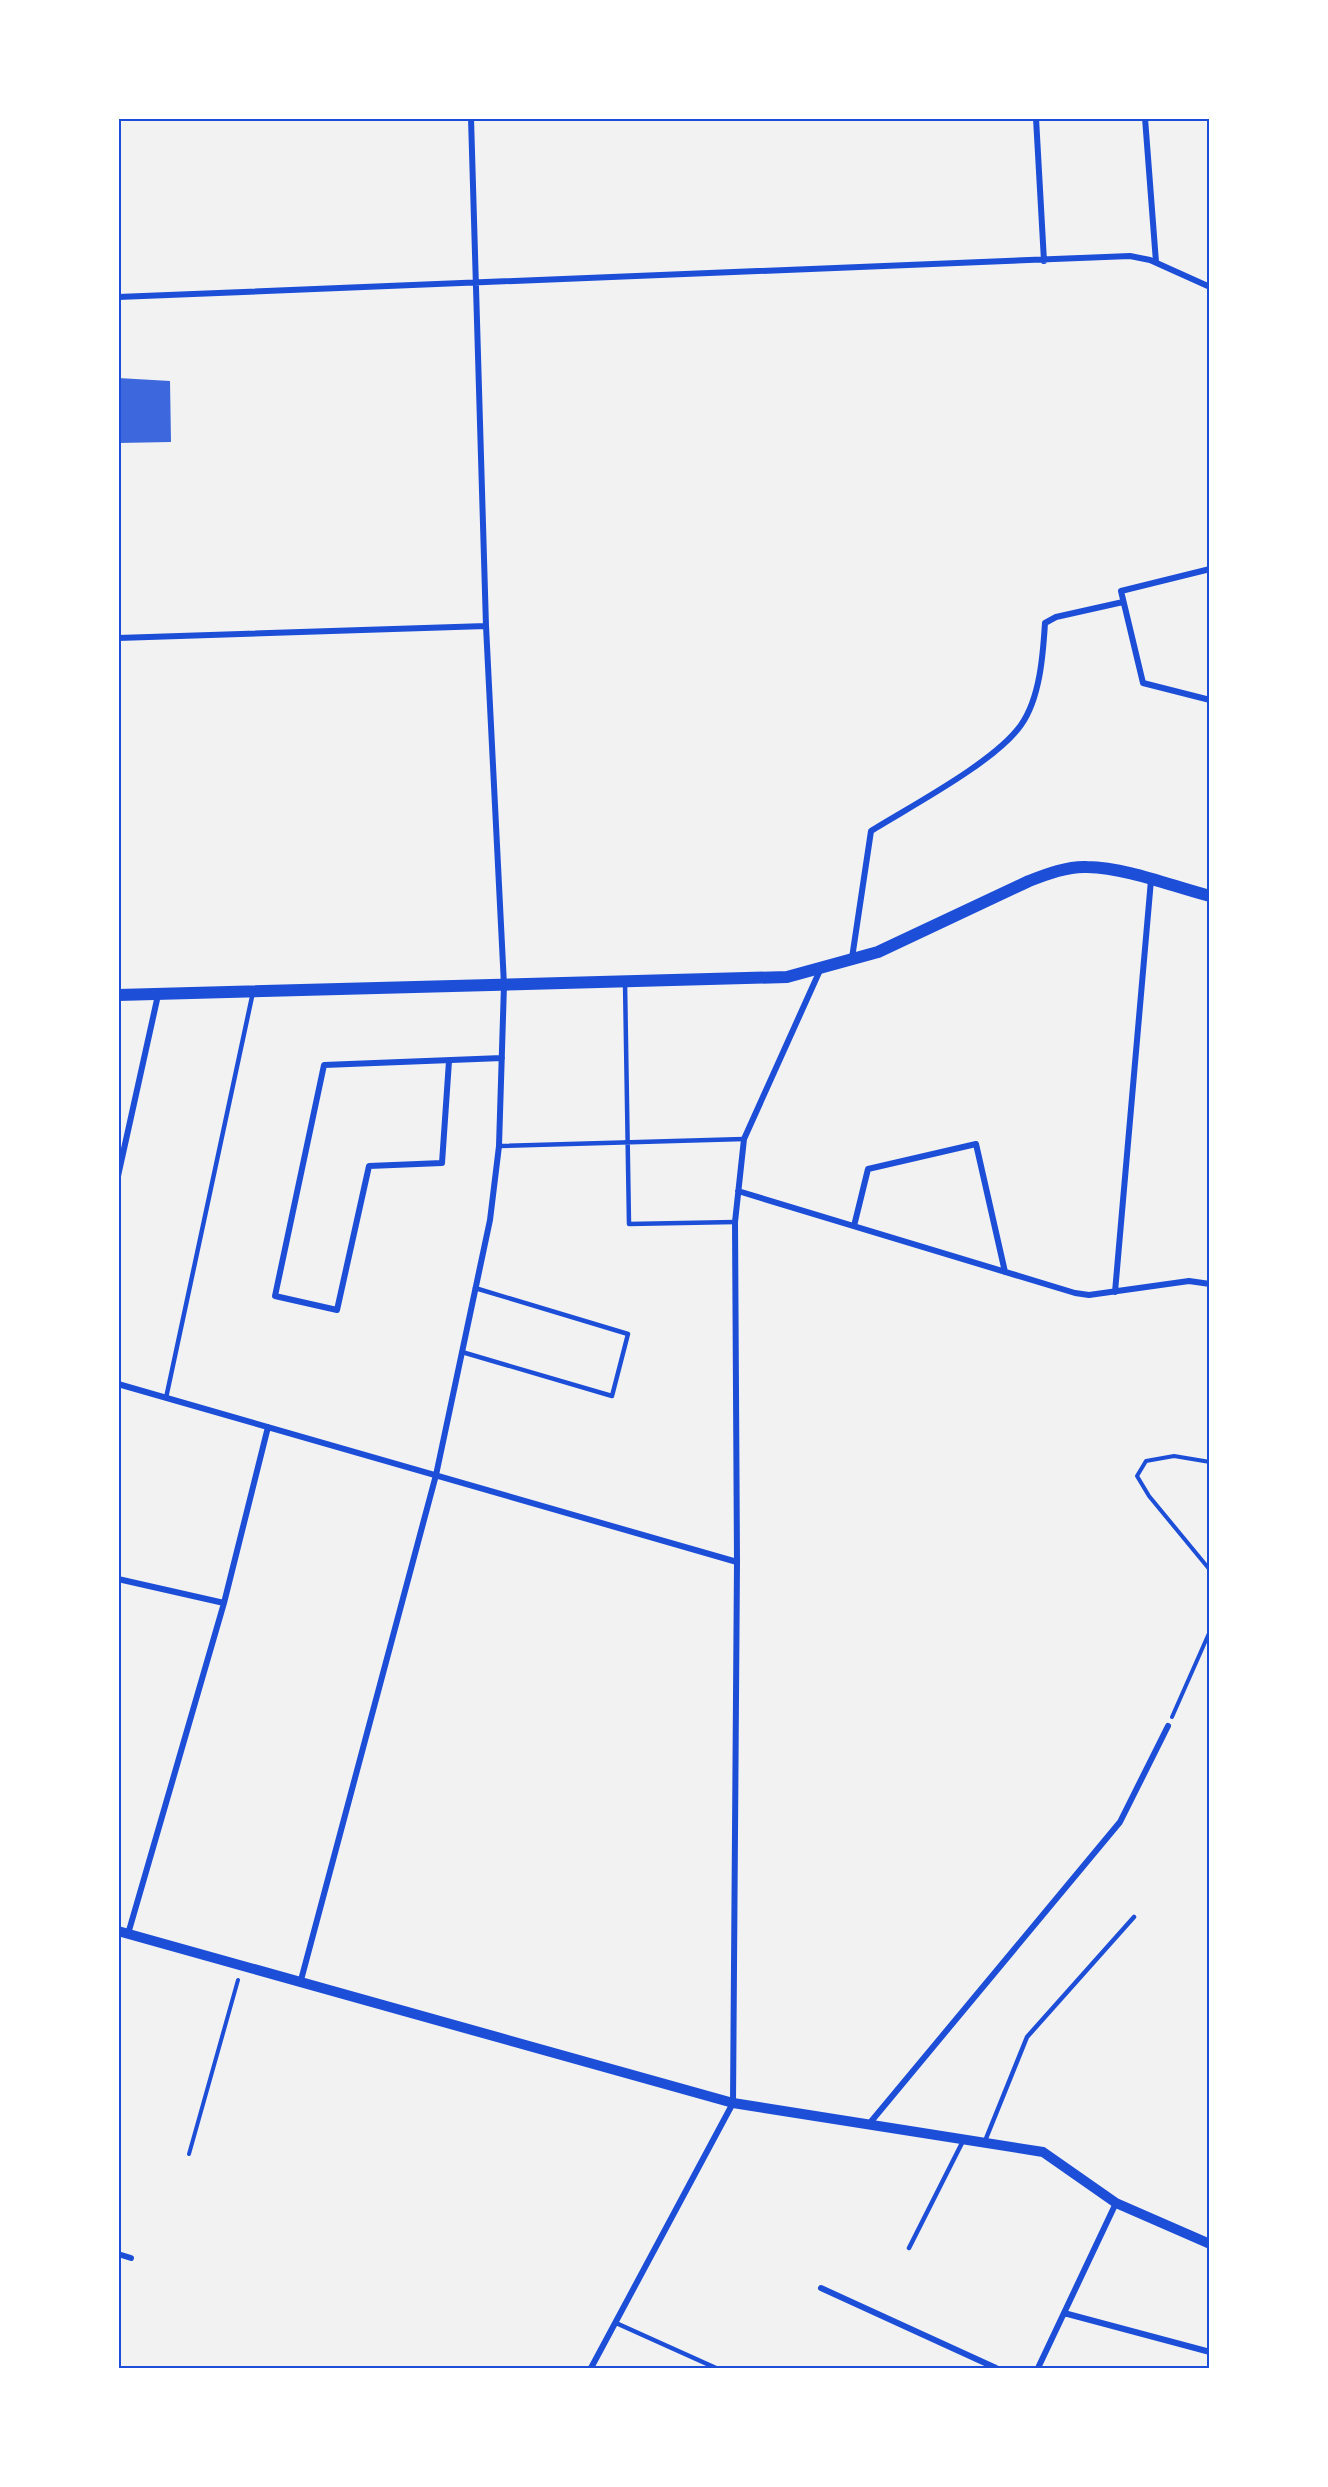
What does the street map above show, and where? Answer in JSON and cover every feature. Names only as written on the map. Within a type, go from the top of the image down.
[{"type":"main road","points":[[118,995],[787,977],[878,952],[1029,881],[1054,872],[1087,867],[1151,880],[1209,896]]},
{"type":"street","points":[[301,1980],[436,1475],[490,1220],[499,1146],[504,985],[486,626],[471,118]]},
{"type":"street","points":[[1036,118],[1044,261]]},
{"type":"street","points":[[1145,118],[1156,262]]},
{"type":"street","points":[[118,297],[1130,256],[1156,262],[1209,287]]},
{"type":"street","points":[[1209,569],[1121,591],[1143,683],[1209,700]]},
{"type":"street","points":[[852,960],[871,831],[986,759],[1021,725],[1041,677],[1045,623],[1056,617],[1124,602]]},
{"type":"street","points":[[118,638],[486,626]]},
{"type":"street","points":[[1115,1292],[1151,880]]},
{"type":"street","points":[[591,2368],[734,2103],[737,1562],[735,1222],[744,1139],[821,968]]},
{"type":"street","points":[[118,1176],[158,994]]},
{"type":"street","points":[[449,1061],[442,1162],[369,1166],[337,1310],[275,1296],[324,1065],[502,1058]]},
{"type":"street","points":[[855,1226],[868,1169],[976,1144],[1005,1272]]},
{"type":"street","points":[[738,1191],[1075,1293],[1089,1295],[1189,1281],[1209,1284]]},
{"type":"street","points":[[118,1384],[737,1562]]},
{"type":"street","points":[[268,1427],[224,1603],[123,1932],[734,2103],[1043,2152],[1116,2203],[1209,2244]]},
{"type":"street","points":[[118,1579],[224,1603]]},
{"type":"street","points":[[869,2124],[1120,1822],[1168,1726]]},
{"type":"street","points":[[1038,2368],[1116,2203]]},
{"type":"street","points":[[118,2254],[131,2258]]},
{"type":"street","points":[[821,2288],[996,2368]]},
{"type":"street","points":[[1064,2313],[1209,2352]]},
{"type":"lane","points":[[625,982],[629,1224],[735,1222]]},
{"type":"lane","points":[[166,1398],[253,992]]},
{"type":"lane","points":[[499,1146],[744,1139]]},
{"type":"lane","points":[[462,1352],[612,1396],[628,1334],[475,1288]]},
{"type":"lane","points":[[984,2142],[1027,2037],[1134,1917]]},
{"type":"lane","points":[[909,2248],[964,2139]]},
{"type":"lane","points":[[616,2323],[716,2368]]},
{"type":"path","points":[[1209,1462],[1173,1456],[1146,1461],[1137,1476],[1149,1496],[1209,1570]]},
{"type":"path","points":[[1168,1726],[1209,1631]]},
{"type":"path","points":[[189,2154],[242,1965]]},
{"type":"building","points":[[118,378],[170,381],[171,442],[118,443]]}]
